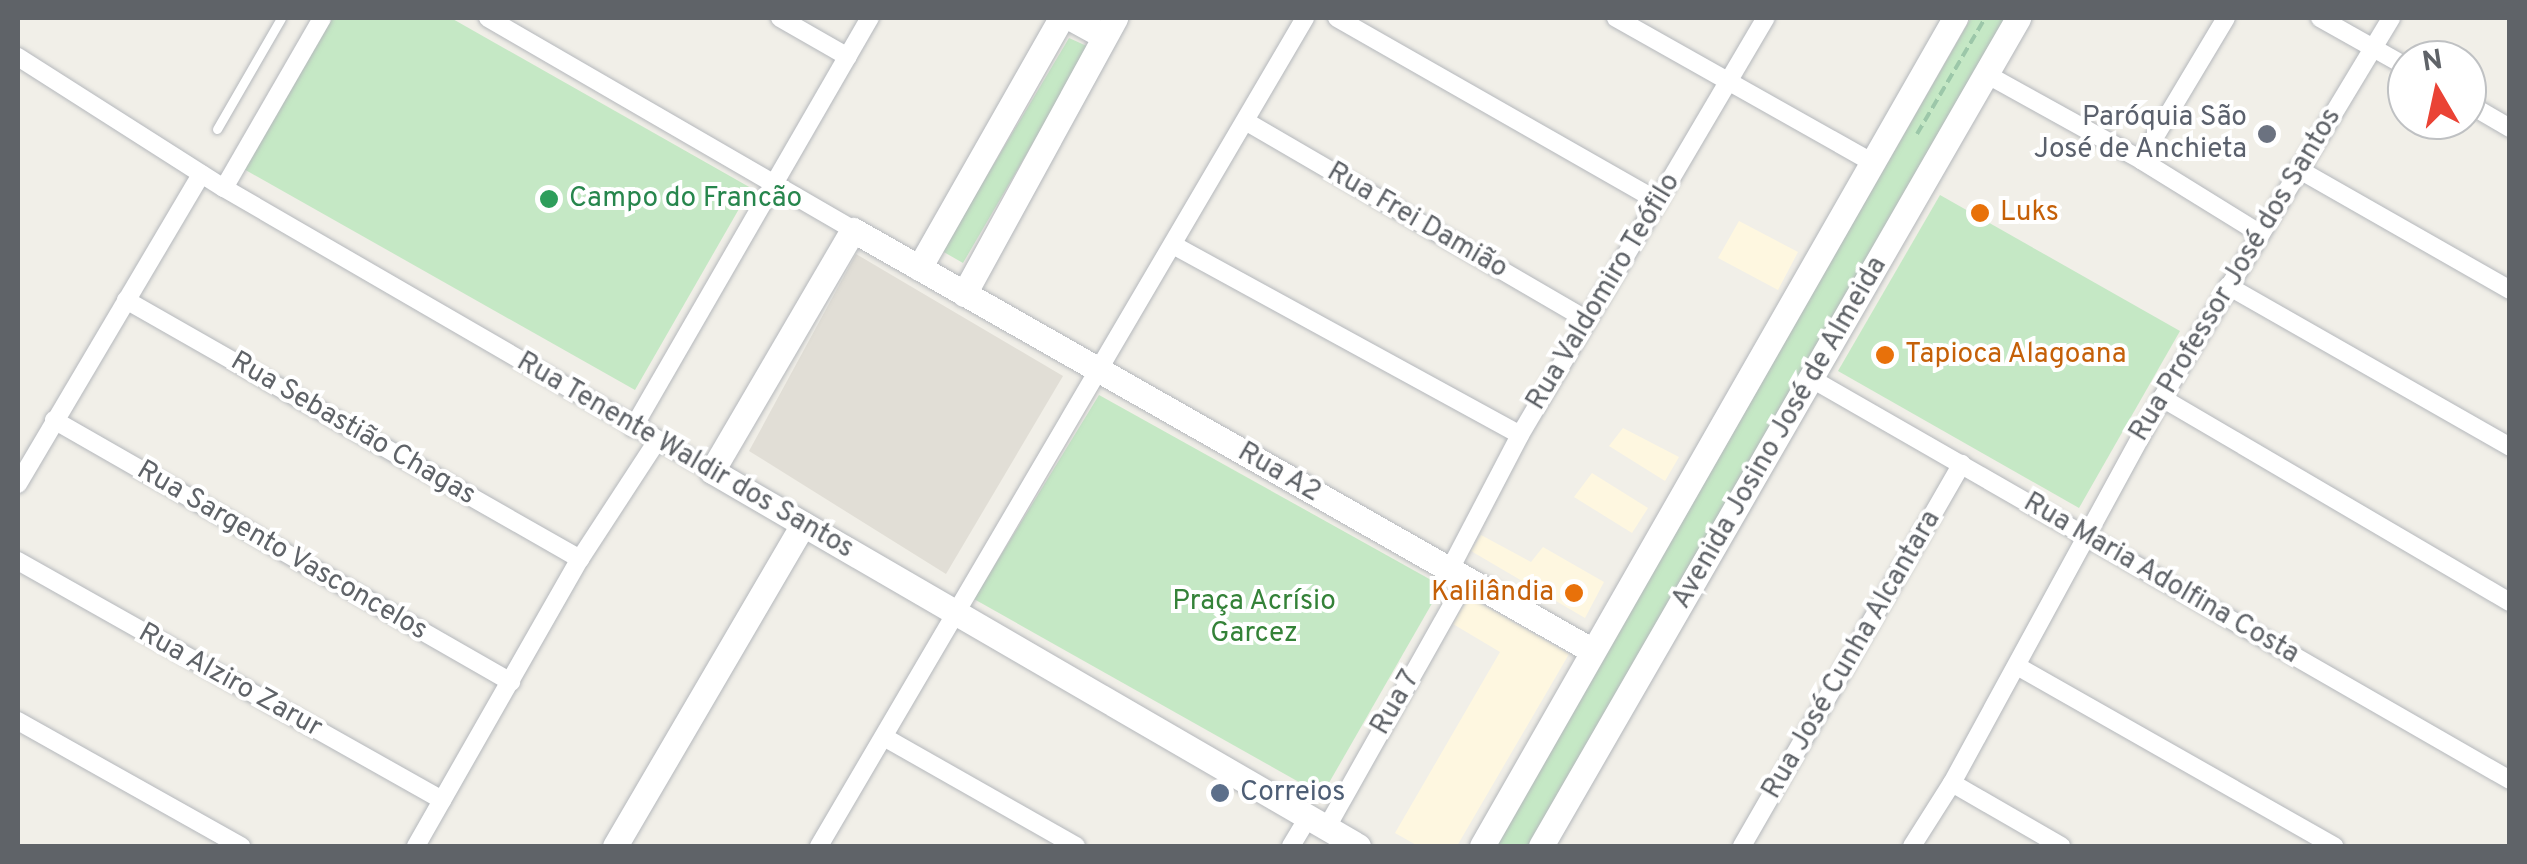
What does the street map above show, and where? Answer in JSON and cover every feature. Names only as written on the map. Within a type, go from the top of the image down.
[{"type":"street","points":[[224,188],[322,18]]},
{"type":"street","points":[[488,18],[852,230],[712,471]]},
{"type":"street","points":[[780,18],[848,57]]},
{"type":"street","points":[[633,428],[870,18]]},
{"type":"street","points":[[919,268],[1060,18]]},
{"type":"street","points":[[964,294],[1109,27],[1071,18]]},
{"type":"street","points":[[819,846],[1305,18]]},
{"type":"street","points":[[1337,18],[1658,201]]},
{"type":"street","points":[[1616,18],[1872,162]]},
{"type":"street","name":"Rua Valdomiro Teófilo","points":[[1458,576],[1520,435],[1766,18]]},
{"type":"street","name":"Avenida Josino José de Almeida","points":[[1482,846],[1955,18]]},
{"type":"street","name":"Avenida Josino José de Almeida","points":[[1541,846],[2018,18]]},
{"type":"street","points":[[2141,160],[2226,18]]},
{"type":"street","points":[[2320,18],[2387,55]]},
{"type":"street","name":"Rua Professor José dos Santos","points":[[1912,846],[1952,784],[2162,398],[2391,18]]},
{"type":"street","name":"Rua Tenente Waldir dos Santos","points":[[18,57],[224,188],[1358,846]]},
{"type":"street","points":[[1986,74],[2141,160],[2259,233]]},
{"type":"street","points":[[2487,115],[2510,128]]},
{"type":"street","name":"Rua Frei Damião","points":[[1247,122],[1586,320]]},
{"type":"street","points":[[2298,169],[2510,290]]},
{"type":"street","points":[[18,484],[201,174]]},
{"type":"street","name":"Rua A2","points":[[852,230],[1593,651]]},
{"type":"street","points":[[1174,246],[1520,435]]},
{"type":"street","points":[[2228,286],[2510,448]]},
{"type":"street","name":"Rua Sebastião Chagas","points":[[126,300],[580,559]]},
{"type":"street","name":"Rua Maria Adolfina Costa","points":[[1812,379],[2510,780]]},
{"type":"street","points":[[2162,398],[2510,602]]},
{"type":"street","name":"Rua Sargento Vasconcelos","points":[[54,420],[511,682]]},
{"type":"street","points":[[416,846],[580,559],[657,442]]},
{"type":"street","name":"Rua José Cunha Alcantara","points":[[1742,846],[1962,464]]},
{"type":"street","points":[[615,846],[803,524]]},
{"type":"street","name":"Rua Alziro Zarur","points":[[18,561],[442,800]]},
{"type":"street","name":"Rua 7","points":[[1291,846],[1318,822],[1458,576]]},
{"type":"street","points":[[2017,666],[2334,846]]},
{"type":"street","points":[[18,721],[241,846]]},
{"type":"street","points":[[884,737],[1076,846]]},
{"type":"street","points":[[1952,784],[2061,846]]},
{"type":"lane","points":[[217,129],[281,18]]},
{"type":"shaded area","points":[[1739,221],[1798,252],[1778,290],[1718,258]]},
{"type":"shaded area","points":[[856,254],[1063,376],[946,574],[749,451]]},
{"type":"shaded area","points":[[1623,428],[1679,457],[1665,481],[1609,446]]},
{"type":"shaded area","points":[[1592,473],[1648,508],[1632,533],[1574,497]]},
{"type":"shaded area","points":[[1481,535],[1531,562],[1543,547],[1604,582],[1585,618],[1471,551]]},
{"type":"shaded area","points":[[1469,597],[1569,654],[1457,846],[1418,846],[1395,833],[1500,652],[1453,624]]},
{"type":"green space","points":[[329,18],[451,18],[751,188],[635,390],[242,168]]},
{"type":"green space","points":[[1971,18],[2010,18],[1532,846],[1494,846]]},
{"type":"green space","points":[[1069,38],[1089,47],[963,263],[942,251]]},
{"type":"green space","points":[[1940,195],[2180,331],[2079,508],[1838,371]]},
{"type":"green space","name":"Praça Acrísio Garcez","points":[[1099,395],[1442,586],[1322,795],[974,599]]},
{"type":"place","name":"Paróquia São José de Anchieta","points":[[2267,134]]},
{"type":"place","name":"Campo do Francão","points":[[549,199]]},
{"type":"place","name":"Luks","points":[[1980,213]]},
{"type":"place","name":"Tapioca Alagoana","points":[[1885,355]]},
{"type":"place","name":"Kalilândia","points":[[1574,593]]},
{"type":"place","name":"Correios","points":[[1220,793]]}]
